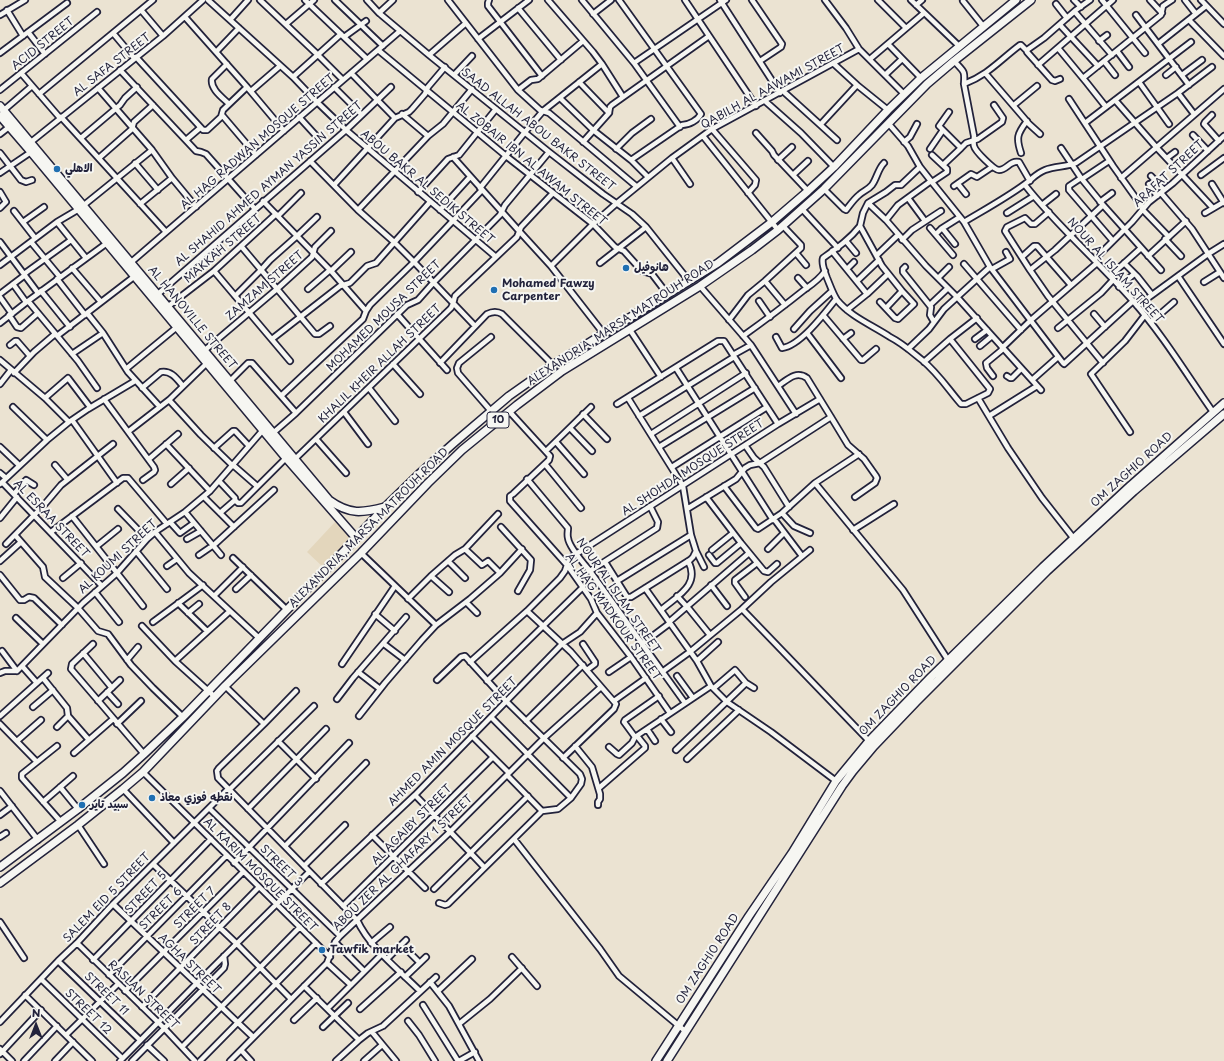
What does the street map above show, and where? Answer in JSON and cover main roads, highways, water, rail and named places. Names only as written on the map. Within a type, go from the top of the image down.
[{"type":"main road","name":"ALEXANDRIA, MARSA MATROUH ROAD","points":[[0,868],[78,809],[144,754],[287,610],[385,507],[425,468],[491,411],[530,380],[668,295],[734,251],[772,222],[808,192],[921,78],[1016,0]]},
{"type":"main road","name":"ALEXANDRIA, MARSA MATROUH ROAD","points":[[0,883],[78,825],[143,772],[214,697],[462,450],[537,389],[562,371],[700,286],[752,250],[780,228],[824,189],[927,84],[1031,0]]},
{"type":"main road","name":"AL HANOVILLE STREET","points":[[1,111],[9,127],[81,207],[129,264],[135,276],[205,350],[329,500],[346,509],[356,511],[365,512],[385,507]]},
{"type":"main road","name":"AL HANOVILLE STREET","points":[[1,111],[31,142],[107,243],[158,294],[177,327],[286,458],[356,538],[363,550]]},
{"type":"main road","points":[[530,380],[537,389]]},
{"type":"main road","points":[[509,396],[517,405]]},
{"type":"main road","name":"OM ZAGHIO ROAD","points":[[1166,459],[1224,403]]},
{"type":"main road","name":"OM ZAGHIO ROAD","points":[[667,1061],[834,799],[869,741],[1075,540],[1166,459],[1224,414]]},
{"type":"main road","name":"OM ZAGHIO ROAD","points":[[656,1061],[727,950],[792,853],[836,782],[874,746],[934,679],[948,660],[1045,569]]},
{"type":"main road","points":[[78,809],[87,818]]},
{"type":"main road","points":[[727,950],[735,954]]},
{"type":"place","name":"الاهلي","points":[[57,169]]},
{"type":"place","name":"هانوفيل","points":[[626,268]]},
{"type":"place","name":"Mohamed Fawzy Carpenter","points":[[494,290]]},
{"type":"place","name":"نقطه فوزي معاذ","points":[[152,798]]},
{"type":"place","name":"سبيد تاير","points":[[82,805]]},
{"type":"place","name":"Tawfik market","points":[[322,950]]}]
